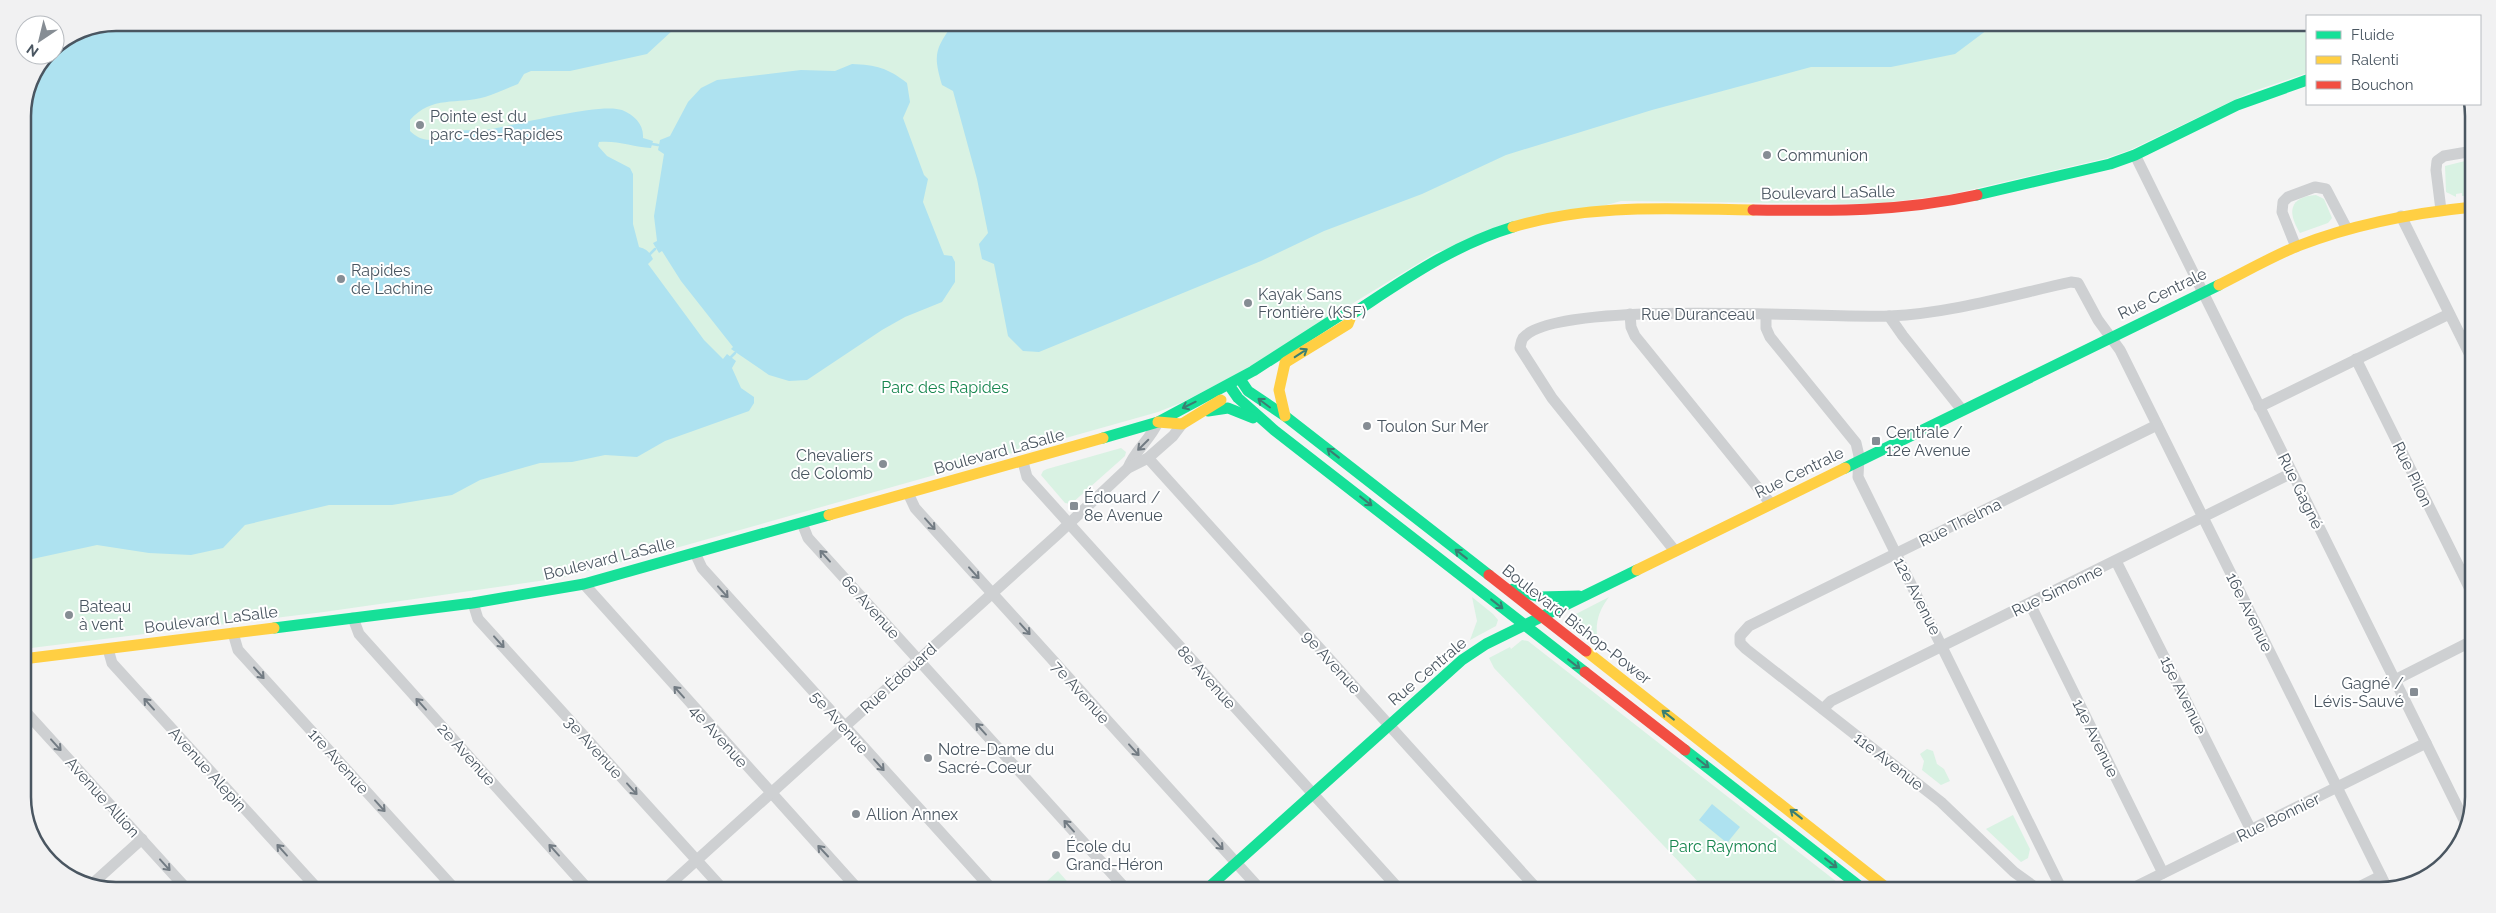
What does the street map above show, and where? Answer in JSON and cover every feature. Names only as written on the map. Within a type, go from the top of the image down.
[{"type":"street","name":"Boulevard LaSalle","points":[[1158,422],[1182,424],[1236,384],[1342,314],[1352,314],[1453,251],[1500,231],[1559,215],[1618,208],[1856,211],[1908,208],[1954,200],[2076,173],[2135,155],[2237,105],[2306,80]]},
{"type":"street","points":[[2441,210],[2436,170],[2437,161],[2444,156],[2465,152]]},
{"type":"street","name":"Rue Gagné","points":[[2135,155],[2462,816]]},
{"type":"street","points":[[2296,247],[2281,205],[2288,197],[2315,186],[2326,189],[2347,229]]},
{"type":"street","name":"Rue Centrale","points":[[1215,882],[1462,660],[1486,644],[2110,336],[2296,247],[2347,229],[2402,216],[2465,208]]},
{"type":"street","points":[[2402,216],[2465,345]]},
{"type":"street","name":"Rue Duranceau","points":[[1675,551],[1552,398],[1520,348],[1521,342],[1527,334],[1554,325],[1590,317],[1630,314],[1889,316],[1959,307],[2072,282],[2078,283],[2098,320],[2110,336]]},
{"type":"street","name":"Boulevard LaSalle","points":[[31,658],[473,603],[584,584],[1023,462],[1158,422],[1236,384],[1285,363],[1348,324],[1352,314]]},
{"type":"street","points":[[1630,314],[1631,327],[1635,336],[1771,504]]},
{"type":"street","points":[[2259,407],[2449,314]]},
{"type":"street","name":"12e Avenue","points":[[1766,315],[1768,334],[1856,444],[1859,460],[1858,477],[2058,882]]},
{"type":"street","points":[[1889,316],[1962,410]]},
{"type":"street","name":"16e Avenue","points":[[2110,336],[2120,350],[2384,882]]},
{"type":"street","name":"Rue Pilon","points":[[2356,360],[2465,579]]},
{"type":"street","points":[[1285,363],[1280,374],[1278,393],[1285,416]]},
{"type":"street","name":"Boulevard Bishop-Power","points":[[1236,384],[1279,414],[1285,416],[1808,824],[1879,882]]},
{"type":"street","name":"Boulevard Bishop-Power","points":[[1236,384],[1272,429],[1854,882]]},
{"type":"street","points":[[1198,414],[1217,409],[1233,409],[1272,429]]},
{"type":"street","name":"Rue Édouard","points":[[1128,468],[1133,455],[1151,437],[1158,422]]},
{"type":"street","name":"Rue Édouard","points":[[672,882],[919,660],[1128,468],[1148,458],[1173,436],[1182,424]]},
{"type":"street","name":"Rue Thelma","points":[[1740,636],[1749,626],[2157,424]]},
{"type":"street","name":"9e Avenue","points":[[1148,458],[1531,882]]},
{"type":"street","name":"8e Avenue","points":[[1023,462],[1027,477],[1068,524],[1393,882]]},
{"type":"street","name":"Rue Simonne","points":[[1823,709],[1831,701],[2292,474]]},
{"type":"street","name":"7e Avenue","points":[[908,493],[914,506],[1253,882]]},
{"type":"street","name":"6e Avenue","points":[[802,523],[807,536],[1120,882]]},
{"type":"street","name":"5e Avenue","points":[[695,553],[702,568],[985,882]]},
{"type":"street","name":"15e Avenue","points":[[2116,561],[2251,830]]},
{"type":"street","name":"4e Avenue","points":[[584,584],[851,882]]},
{"type":"street","points":[[1499,584],[1540,597],[1566,598],[1588,595]]},
{"type":"street","name":"3e Avenue","points":[[473,603],[478,619],[716,882]]},
{"type":"street","name":"14e Avenue","points":[[2030,604],[2163,873]]},
{"type":"street","name":"2e Avenue","points":[[353,618],[359,634],[582,882]]},
{"type":"street","name":"1re Avenue","points":[[233,633],[238,650],[448,882]]},
{"type":"street","name":"11e Avenue","points":[[1740,636],[1740,643],[1746,649],[1941,802],[2014,872],[2028,882]]},
{"type":"street","points":[[2395,680],[2465,645]]},
{"type":"street","name":"Avenue Alepin","points":[[108,649],[114,666],[311,882]]},
{"type":"street","name":"Avenue Allion","points":[[31,717],[180,882]]},
{"type":"street","name":"Rue Bonnier","points":[[2145,882],[2426,743]]},
{"type":"street","points":[[98,879],[142,839]]},
{"type":"street","points":[[2370,882],[2382,876]]},
{"type":"green space","name":"Parc des Rapides","points":[[116,31],[2306,31],[2306,73],[2251,92],[2130,150],[2107,158],[1948,195],[1875,204],[1621,201],[1437,252],[1237,374],[1183,402],[1158,412],[683,546],[560,578],[324,612],[31,648],[31,116],[38,84],[49,65],[65,65],[65,49],[84,38]]},
{"type":"green space","points":[[2465,161],[2465,196],[2462,196],[2462,193],[2456,194],[2456,197],[2446,192],[2445,166]]},
{"type":"green space","points":[[2316,195],[2324,199],[2332,218],[2328,223],[2300,233],[2293,218],[2293,207],[2300,199]]},
{"type":"green space","points":[[1121,448],[1126,452],[1125,456],[1071,504],[1065,503],[1041,475],[1047,469]]},
{"type":"green space","points":[[1472,597],[1498,620],[1496,626],[1470,640],[1477,621]]},
{"type":"green space","points":[[1609,597],[1599,614],[1597,632],[1600,645],[1596,645],[1571,626],[1569,620],[1574,615]]},
{"type":"green space","name":"Parc Raymond","points":[[1522,640],[1528,641],[1837,882],[1698,882],[1494,668],[1489,658],[1510,647],[1511,649]]},
{"type":"green space","points":[[1927,749],[1933,751],[1937,764],[1944,769],[1950,781],[1941,785],[1922,770],[1924,761],[1920,754]]},
{"type":"green space","points":[[2013,815],[2030,849],[2028,858],[2021,862],[1986,829]]},
{"type":"green space","points":[[1058,871],[1068,882],[1048,882]]},
{"type":"water","name":"Rapides de Lachine","points":[[116,31],[672,31],[647,54],[570,71],[531,71],[524,74],[518,84],[485,97],[445,102],[427,107],[410,120],[410,131],[421,138],[434,140],[459,131],[486,130],[595,109],[611,108],[622,110],[634,117],[642,128],[643,138],[653,141],[651,148],[605,142],[599,142],[598,146],[607,156],[630,168],[633,174],[633,224],[639,247],[650,254],[653,259],[648,264],[704,340],[723,359],[727,354],[736,361],[732,368],[741,388],[754,397],[754,403],[749,411],[665,441],[637,457],[605,455],[572,462],[540,463],[480,480],[452,495],[392,505],[329,505],[245,525],[223,548],[191,555],[149,553],[97,545],[31,559],[31,116],[38,84],[49,65],[65,65],[65,49],[84,38]]},
{"type":"water","points":[[948,31],[1986,31],[1955,54],[1891,67],[1811,67],[1652,110],[1506,155],[1422,194],[1324,231],[1261,261],[1039,352],[1023,351],[1008,336],[994,264],[982,259],[979,244],[988,233],[977,179],[953,91],[942,85],[937,66],[937,53]]},
{"type":"water","points":[[852,64],[881,68],[907,83],[910,102],[903,118],[924,175],[928,179],[923,202],[944,255],[952,256],[955,262],[955,282],[942,302],[905,317],[882,330],[807,380],[789,381],[769,375],[731,349],[733,347],[681,281],[662,251],[659,253],[653,243],[657,241],[654,216],[664,154],[658,150],[660,140],[670,136],[688,102],[701,88],[717,80],[801,70],[835,71]]},
{"type":"water","points":[[1712,804],[1740,827],[1727,843],[1699,820]]},
{"type":"waterway","points":[[652,144],[658,145]]},
{"type":"waterway","points":[[650,254],[655,249]]},
{"type":"waterway","points":[[731,357],[735,353]]},
{"type":"traffic: fast","points":[[1977,195],[2110,164],[2135,155],[2237,105],[2306,80]]},
{"type":"traffic: fast","points":[[1103,438],[1158,422],[1253,371],[1342,314],[1352,314],[1449,253],[1513,227]]},
{"type":"traffic: fast","points":[[1845,468],[2219,285]]},
{"type":"traffic: fast","points":[[1240,379],[1248,391],[1285,416],[1489,575]]},
{"type":"traffic: fast","points":[[1229,385],[1238,398],[1274,430],[1585,672]]},
{"type":"traffic: fast","points":[[1208,411],[1228,408],[1253,418]]},
{"type":"traffic: fast","points":[[274,628],[473,603],[584,584],[829,515]]},
{"type":"traffic: fast","points":[[1215,882],[1462,660],[1486,644],[1637,570]]},
{"type":"traffic: fast","points":[[1513,589],[1540,597],[1579,596]]},
{"type":"traffic: fast","points":[[1685,750],[1854,882]]},
{"type":"traffic: slow","points":[[2219,285],[2288,250],[2341,231],[2384,220],[2465,208]]},
{"type":"traffic: slow","points":[[1513,227],[1543,219],[1602,211],[1632,209],[1753,210]]},
{"type":"traffic: slow","points":[[1286,362],[1348,324],[1352,314]]},
{"type":"traffic: slow","points":[[1285,363],[1279,390],[1285,416]]},
{"type":"traffic: slow","points":[[1158,422],[1182,424],[1221,400]]},
{"type":"traffic: slow","points":[[829,515],[1103,438]]},
{"type":"traffic: slow","points":[[1637,570],[1845,468]]},
{"type":"traffic: slow","points":[[31,658],[274,628]]},
{"type":"traffic: slow","points":[[1586,651],[1879,882]]},
{"type":"traffic: jam","points":[[1753,210],[1865,209],[1920,205],[1977,195]]},
{"type":"traffic: jam","points":[[1489,575],[1586,651]]},
{"type":"traffic: jam","points":[[1585,672],[1685,750]]},
{"type":"place","name":"Pointe est du parc-des-Rapides","points":[[420,125]]},
{"type":"place","name":"Communion","points":[[1767,155]]},
{"type":"place","name":"Rapides de Lachine","points":[[341,279]]},
{"type":"place","name":"Kayak Sans Frontière (KSF)","points":[[1248,303]]},
{"type":"place","name":"Toulon Sur Mer","points":[[1367,426]]},
{"type":"place","name":"Centrale / 12e Avenue","points":[[1876,441]]},
{"type":"place","name":"Chevaliers de Colomb","points":[[883,464]]},
{"type":"place","name":"Édouard / 8e Avenue","points":[[1074,506]]},
{"type":"place","name":"Bateau à vent","points":[[69,615]]},
{"type":"place","name":"Gagné / Lévis-Sauvé","points":[[2414,692]]},
{"type":"place","name":"Notre-Dame du Sacré-Coeur","points":[[928,758]]},
{"type":"place","name":"Allion Annex","points":[[856,814]]},
{"type":"place","name":"École du Grand-Héron","points":[[1056,855]]}]
